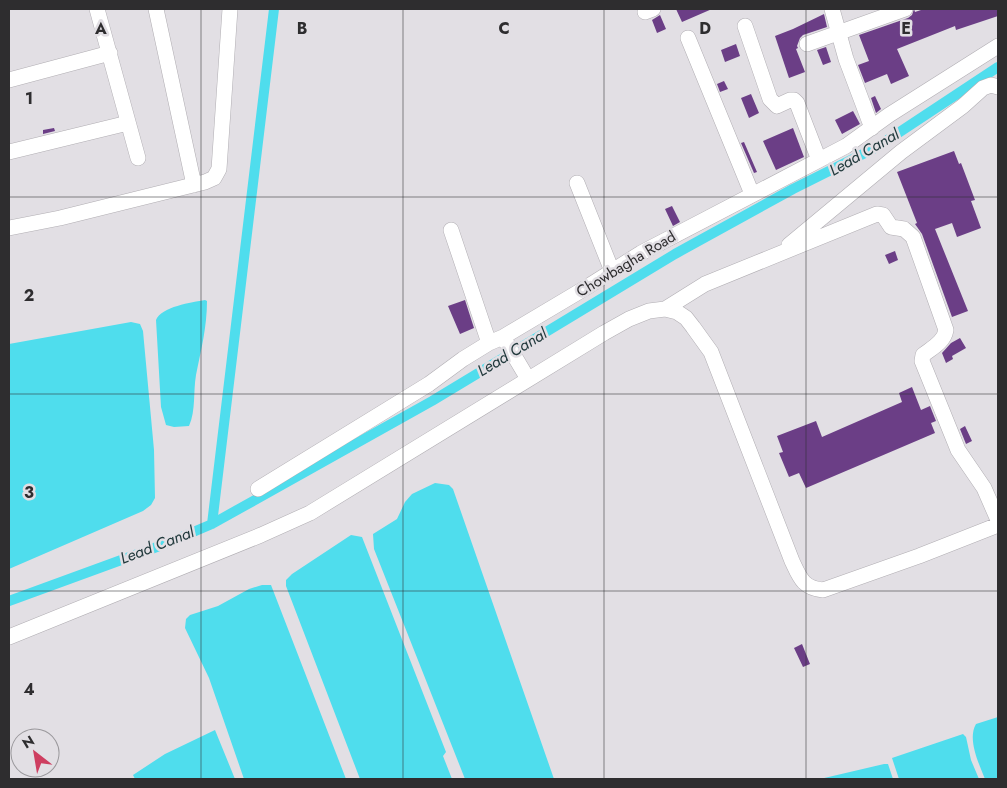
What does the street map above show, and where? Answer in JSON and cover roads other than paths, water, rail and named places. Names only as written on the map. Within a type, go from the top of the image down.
[{"type":"street","points":[[97,9],[138,158]]},
{"type":"street","points":[[156,9],[194,185]]},
{"type":"street","points":[[9,228],[60,218],[194,185],[214,178],[219,169],[230,9]]},
{"type":"street","points":[[832,9],[838,32],[872,128]]},
{"type":"street","points":[[808,44],[905,9]]},
{"type":"street","points":[[745,26],[770,99],[777,106],[790,100],[794,100],[797,103],[819,160]]},
{"type":"street","points":[[688,38],[752,194]]},
{"type":"street","name":"Chowbagha Road","points":[[258,489],[429,384],[463,358],[640,253],[846,146],[998,46]]},
{"type":"street","points":[[9,80],[110,53]]},
{"type":"street","points":[[776,255],[901,152],[963,106],[983,88],[991,85],[998,87]]},
{"type":"street","points":[[9,152],[128,123]]},
{"type":"street","points":[[577,183],[612,271]]},
{"type":"street","points":[[665,309],[705,284],[878,214],[884,215],[891,227],[909,232],[913,238],[946,330],[945,336],[923,355],[922,361],[958,450],[984,488],[998,520]]},
{"type":"street","points":[[451,230],[496,340],[528,379]]},
{"type":"street","points":[[9,636],[261,535],[310,513],[629,319],[649,311],[665,309],[677,312],[686,318],[711,352],[792,561],[800,577],[811,588],[823,590],[919,556],[998,525]]},
{"type":"water","points":[[207,301],[206,320],[195,381],[194,407],[191,420],[189,426],[174,427],[166,425],[161,407],[156,320],[159,315],[170,308]]},
{"type":"water","points":[[131,322],[140,324],[143,331],[154,450],[155,498],[151,505],[143,511],[9,569],[9,344]]},
{"type":"water","points":[[435,483],[449,485],[453,489],[554,779],[465,779],[374,549],[373,534],[397,519],[405,502],[412,494]]},
{"type":"water","points":[[351,535],[362,537],[446,752],[443,756],[452,779],[360,779],[286,586],[286,580],[292,574]]},
{"type":"water","points":[[262,585],[271,585],[346,779],[244,779],[209,678],[185,628],[186,619],[190,615],[218,606],[249,589]]},
{"type":"water","points":[[998,717],[998,779],[985,779],[973,744],[974,730],[976,724]]},
{"type":"water","points":[[215,730],[235,779],[135,779],[133,775],[165,754]]},
{"type":"water","points":[[963,734],[966,737],[971,760],[979,779],[899,779],[892,758]]},
{"type":"water","points":[[888,764],[893,779],[820,779]]},
{"type":"waterway","points":[[212,524],[274,9]]},
{"type":"waterway","name":"Lead Canal","points":[[9,601],[165,544],[212,524],[432,401],[675,254],[793,189],[877,147],[998,67]]}]
